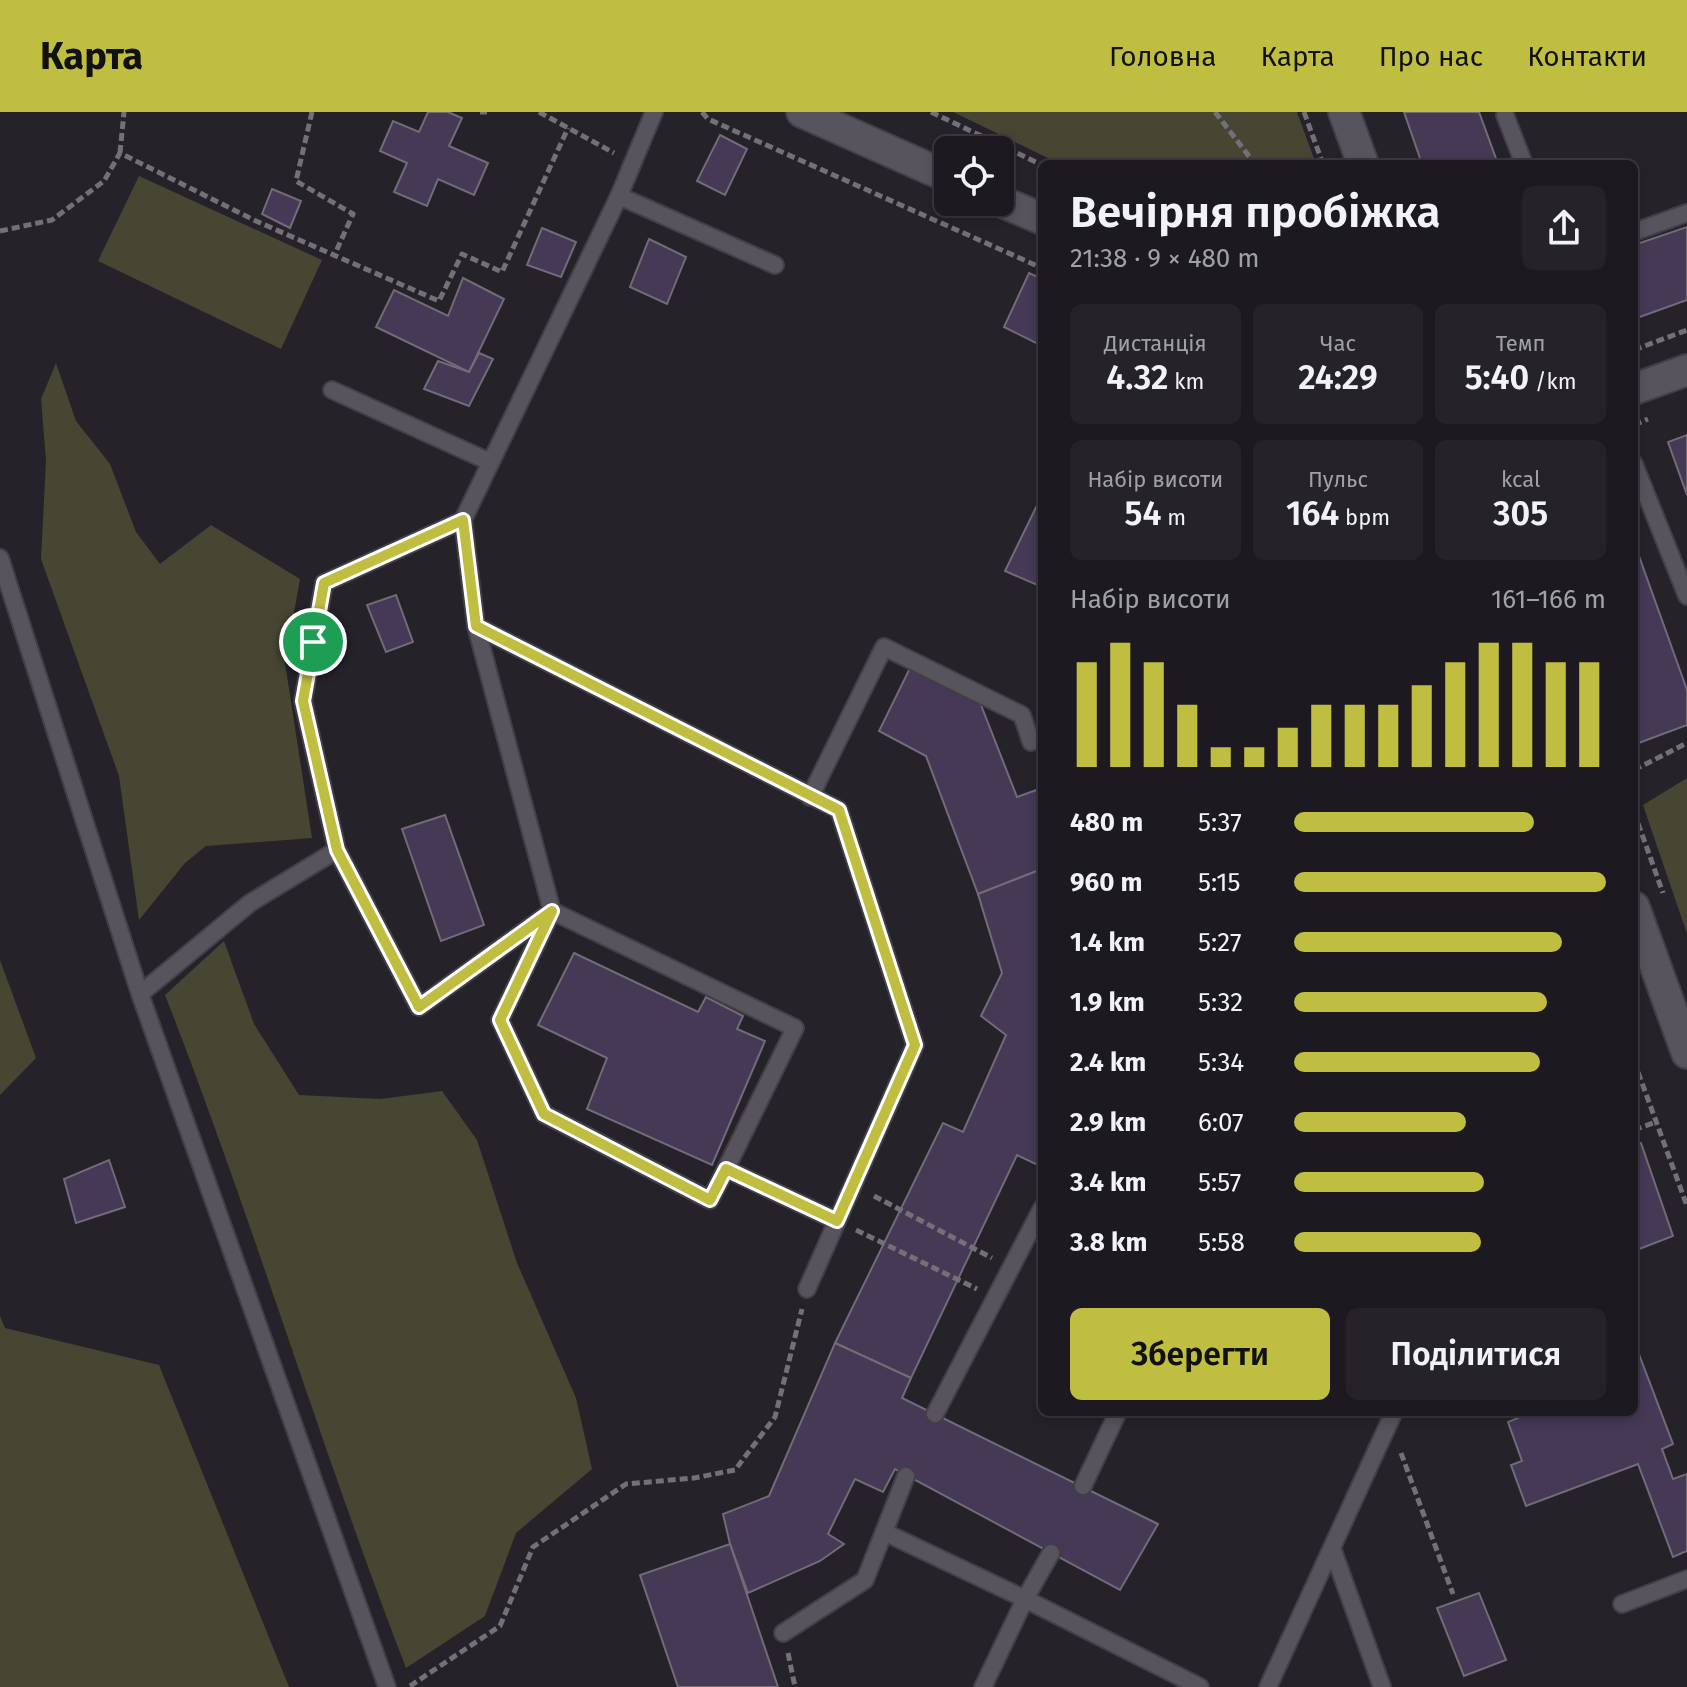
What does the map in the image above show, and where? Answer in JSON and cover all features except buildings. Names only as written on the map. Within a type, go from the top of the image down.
[{"type":"street","points":[[802,112],[934,171]]},
{"type":"street","points":[[1344,112],[1362,160]]},
{"type":"street","points":[[1014,207],[1038,217]]},
{"type":"street","points":[[1638,388],[1687,370]]},
{"type":"street","points":[[1638,930],[1643,959],[1687,1053]]},
{"type":"lane","points":[[552,911],[795,1028],[710,1200],[544,1114],[500,1020],[552,911],[476,626],[463,520],[619,196],[654,112]]},
{"type":"lane","points":[[1505,115],[1522,160]]},
{"type":"lane","points":[[619,196],[775,265]]},
{"type":"lane","points":[[1638,231],[1687,213]]},
{"type":"lane","points":[[332,390],[490,462]]},
{"type":"lane","points":[[1638,474],[1687,596]]},
{"type":"lane","points":[[463,520],[324,583],[303,701],[337,850],[419,1007],[552,911]]},
{"type":"lane","points":[[0,558],[140,994],[387,1687]]},
{"type":"lane","points":[[476,626],[839,810],[915,1045],[807,1289]]},
{"type":"lane","points":[[810,797],[884,647],[1022,715],[1031,742],[1038,739]]},
{"type":"lane","points":[[140,994],[250,903],[337,850]]},
{"type":"lane","points":[[726,1169],[837,1221]]},
{"type":"lane","points":[[935,1414],[1038,1216]]},
{"type":"lane","points":[[1083,1486],[1116,1416]]},
{"type":"lane","points":[[1268,1687],[1392,1417]]},
{"type":"lane","points":[[783,1633],[865,1580],[906,1476]]},
{"type":"lane","points":[[884,1532],[1200,1687]]},
{"type":"lane","points":[[1332,1548],[1382,1687]]},
{"type":"lane","points":[[983,1687],[1051,1553]]},
{"type":"lane","points":[[1622,1604],[1687,1579]]},
{"type":"path","points":[[0,231],[52,220],[104,181],[120,153],[125,112]]},
{"type":"path","points":[[312,112],[296,181],[353,214],[334,256]]},
{"type":"path","points":[[480,112],[487,112]]},
{"type":"path","points":[[539,112],[632,163]]},
{"type":"path","points":[[702,112],[708,119],[1038,266]]},
{"type":"path","points":[[931,112],[1038,163]]},
{"type":"path","points":[[1215,112],[1252,160]]},
{"type":"path","points":[[1304,112],[1322,160]]},
{"type":"path","points":[[120,153],[334,256],[439,301],[462,254],[502,272],[568,128]]},
{"type":"path","points":[[1638,348],[1687,330]]},
{"type":"path","points":[[1638,768],[1687,743]]},
{"type":"path","points":[[1638,823],[1666,900]]},
{"type":"path","points":[[1638,1072],[1687,1206]]},
{"type":"path","points":[[1638,1129],[1656,1122]]},
{"type":"path","points":[[853,1185],[1011,1268]]},
{"type":"path","points":[[837,1221],[995,1298]]},
{"type":"path","points":[[409,1687],[500,1626],[533,1547],[626,1484],[694,1478],[735,1470],[775,1417],[807,1289]]},
{"type":"path","points":[[1392,1417],[1453,1594]]},
{"type":"path","points":[[783,1633],[795,1687]]},
{"type":"green space","points":[[953,112],[1297,112],[1315,160],[1052,160],[1014,142],[1014,136],[1002,136]]},
{"type":"green space","points":[[139,176],[322,260],[281,349],[98,261]]},
{"type":"green space","points":[[56,363],[76,421],[110,464],[136,532],[160,564],[211,525],[300,579],[285,663],[312,838],[206,846],[185,863],[139,920],[119,776],[41,559],[46,461],[41,399]]},
{"type":"green space","points":[[1687,778],[1687,934],[1643,805]]},
{"type":"green space","points":[[224,941],[254,1024],[299,1095],[380,1099],[442,1091],[477,1140],[517,1263],[576,1398],[592,1469],[516,1533],[485,1616],[406,1668],[165,995]]},
{"type":"green space","points":[[0,960],[36,1058],[0,1095]]},
{"type":"green space","points":[[0,1316],[5,1328],[159,1365],[289,1687],[0,1687]]},
{"type":"route","points":[[463,520],[476,626],[839,810],[915,1045],[837,1221],[726,1169],[710,1200],[544,1114],[500,1020],[552,911],[419,1007],[337,850],[303,701],[313,642],[324,583],[463,520]]}]
